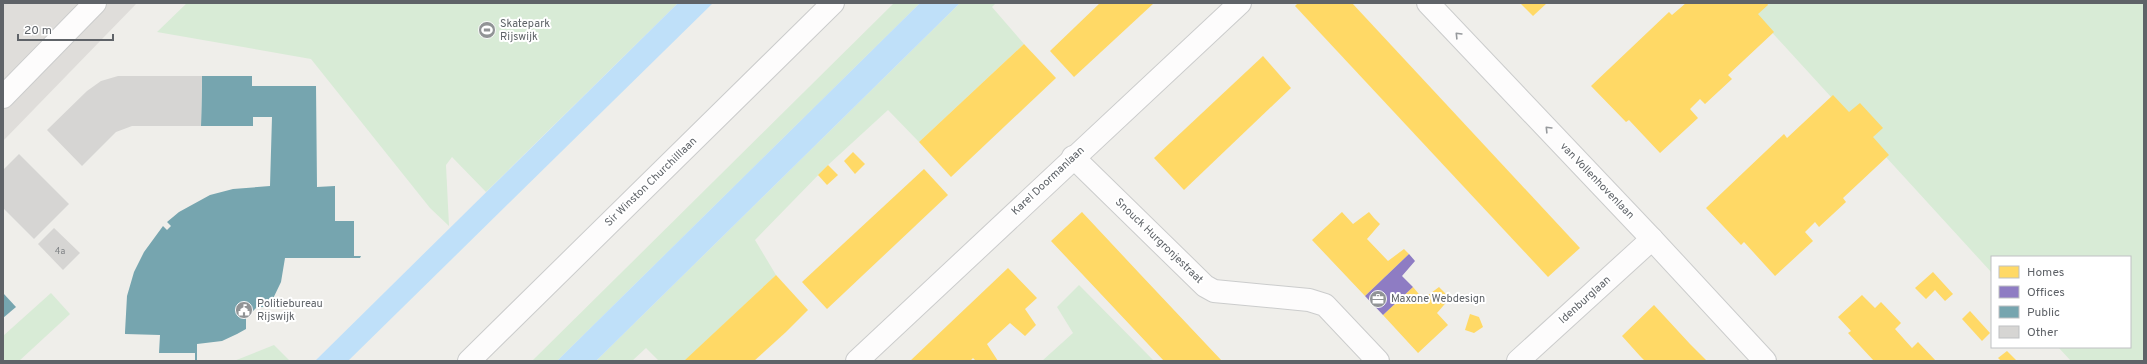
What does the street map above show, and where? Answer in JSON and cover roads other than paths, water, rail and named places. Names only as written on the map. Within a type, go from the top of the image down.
[{"type":"street","points":[[3,97],[95,3]]},
{"type":"street","name":"Sir Winston Churchilllaan","points":[[469,361],[833,3]]},
{"type":"street","name":"Karel Doormanlaan","points":[[857,361],[1073,157],[1240,3]]},
{"type":"street","name":"van Vollenhovenlaan","points":[[1428,3],[1652,239],[1765,361]]},
{"type":"street","name":"Snouck Hurgronjestraat","points":[[1073,157],[1205,286],[1214,291],[1309,300],[1325,305],[1378,361]]},
{"type":"street","name":"Idenburglaan","points":[[1518,361],[1652,239]]},
{"type":"water","points":[[678,3],[713,3],[348,361],[315,361]]},
{"type":"water","points":[[920,3],[960,3],[596,361],[557,361]]},
{"type":"place","name":"Skatepark Rijswijk","points":[[487,30]]},
{"type":"place","name":"Maxone Webdesign","points":[[1378,299]]},
{"type":"place","name":"Politiebureau Rijswijk","points":[[244,310]]}]
